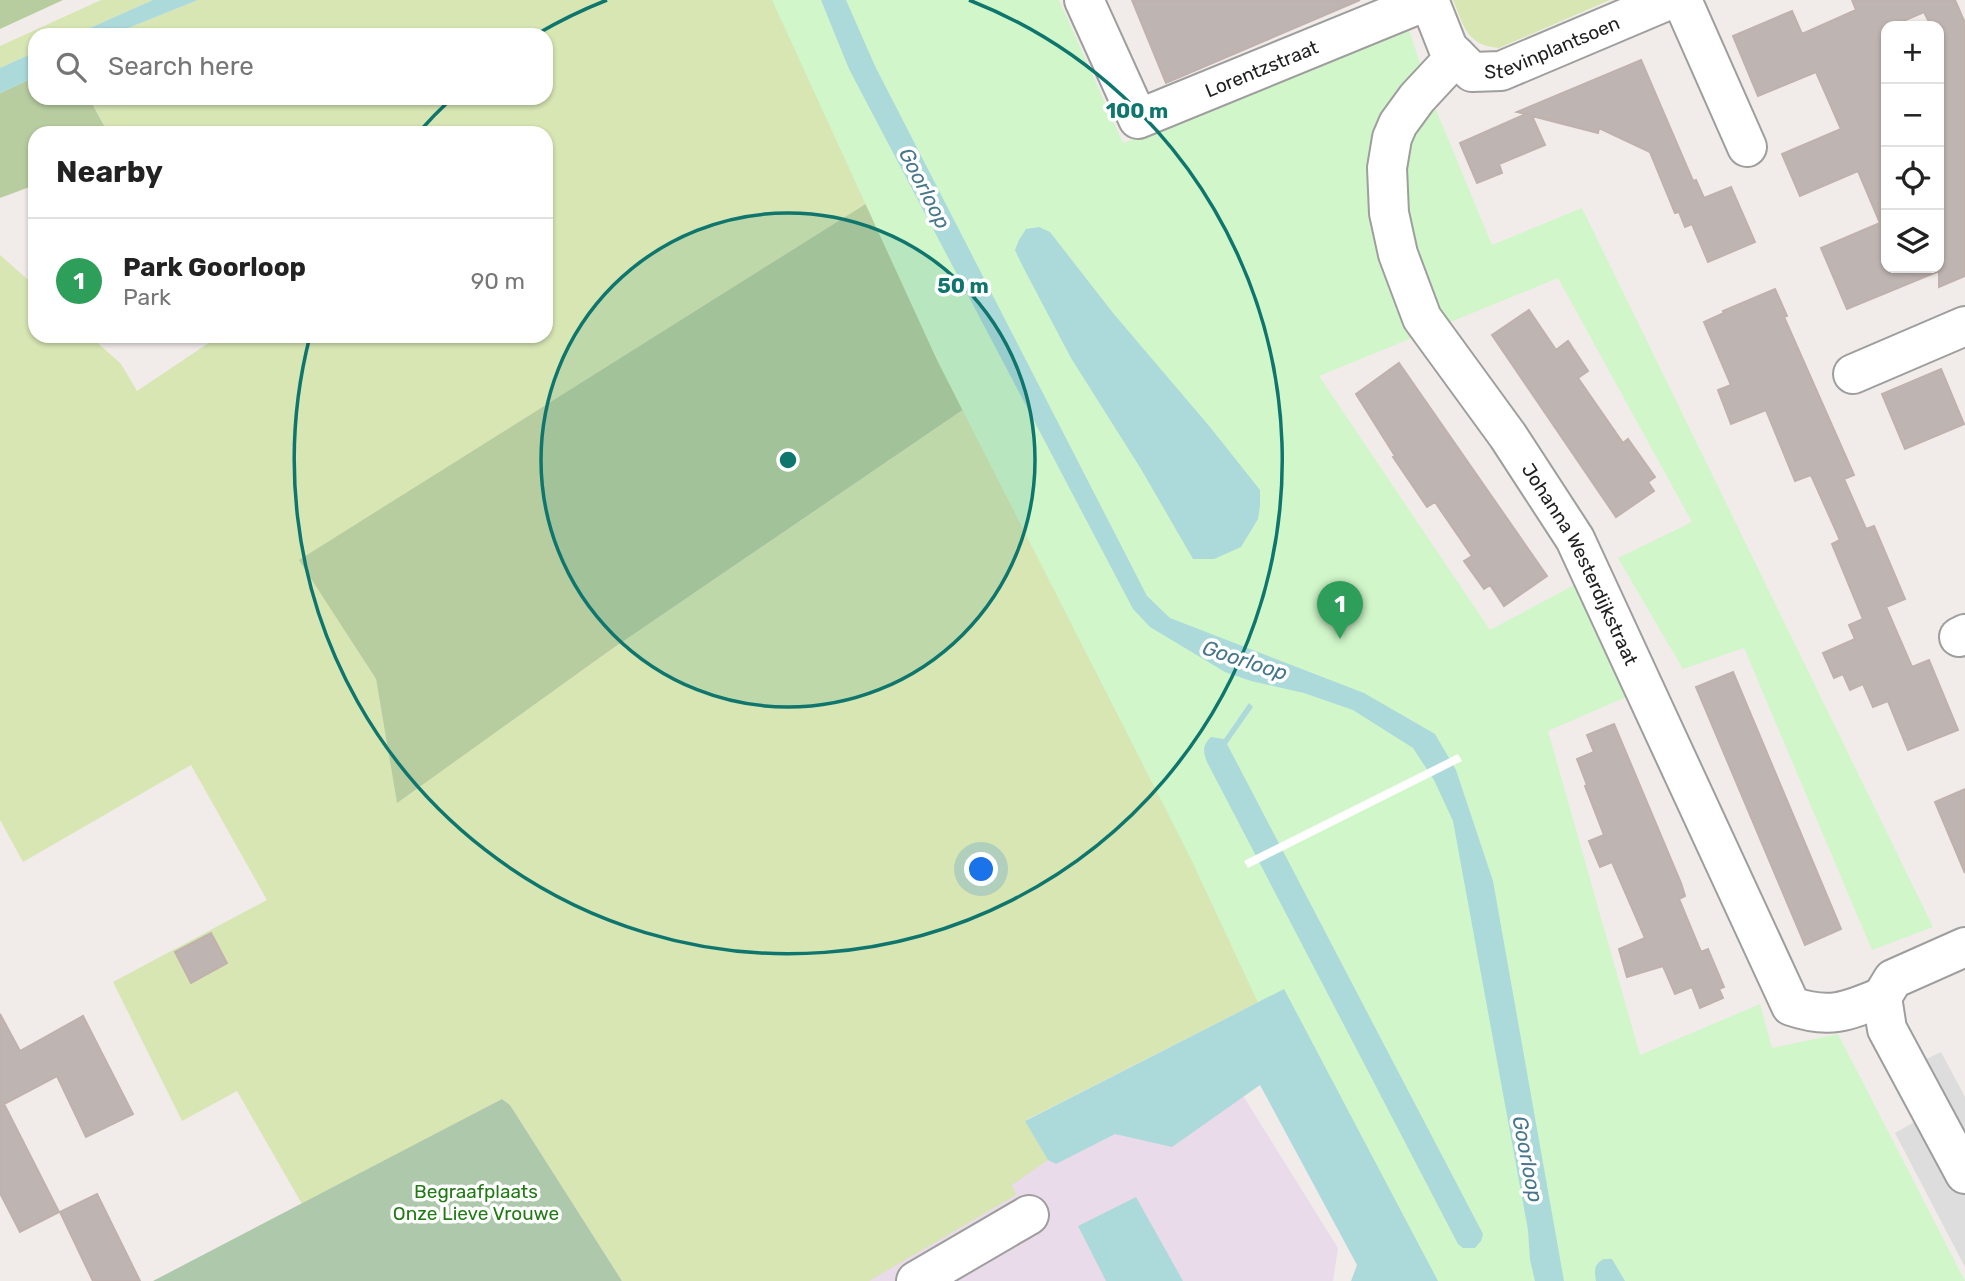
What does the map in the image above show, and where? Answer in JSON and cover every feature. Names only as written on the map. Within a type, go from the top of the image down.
[{"type":"street","name":"Lorentzstraat","points":[[1084,0],[1138,119],[1429,0],[1448,48],[1464,64]]},
{"type":"street","name":"Stevinplantsoen","points":[[1464,64],[1501,71],[1669,0]]},
{"type":"street","points":[[1682,0],[1747,147]]},
{"type":"street","name":"Johanna Westerdijkstraat","points":[[1464,64],[1417,98],[1398,124],[1392,138],[1387,168],[1390,213],[1398,254],[1422,318],[1508,436],[1575,539],[1791,1006],[1813,1013],[1885,1013]]},
{"type":"street","points":[[1853,374],[1965,326]]},
{"type":"street","points":[[1965,947],[1893,979],[1885,1013],[1965,1174]]},
{"type":"street","points":[[916,1281],[1029,1215]]},
{"type":"shaded area","points":[[1941,1052],[1965,1097],[1965,1267],[1895,1133],[1916,1121],[1890,1076]]},
{"type":"shaded area","points":[[1235,1083],[1338,1248],[1333,1281],[805,1281],[1029,1138]]},
{"type":"green space","points":[[0,0],[63,0],[0,29]]},
{"type":"green space","points":[[101,0],[153,0],[90,28],[40,28]]},
{"type":"green space","points":[[198,0],[789,0],[883,193],[300,560],[376,679],[397,802],[609,651],[986,394],[1284,989],[1026,1120],[1048,1160],[1012,1185],[1016,1195],[869,1281],[622,1281],[510,1105],[502,1099],[302,1204],[237,1091],[182,1121],[113,982],[267,900],[191,765],[23,862],[0,820],[0,255],[28,280],[28,343],[98,343],[121,364],[137,391],[209,343],[553,343],[553,126],[104,126],[93,105],[553,105],[553,28],[128,28]]},
{"type":"green space","points":[[772,0],[1059,0],[1123,143],[1408,27],[1434,105],[1492,245],[1582,208],[1933,927],[1872,950],[1744,648],[1683,669],[1618,558],[1692,522],[1558,278],[1319,376],[1490,630],[1578,583],[1626,697],[1548,731],[1640,1055],[1760,1004],[1772,1048],[1838,1034],[1965,1281],[1388,1281],[1190,857],[937,360]]},
{"type":"green space","points":[[1453,0],[1610,0],[1499,48],[1479,43],[1468,33]]},
{"type":"green space","points":[[28,33],[28,55],[0,68],[0,46]]},
{"type":"green space","points":[[28,80],[28,105],[93,105],[104,126],[28,126],[28,188],[0,198],[0,93]]},
{"type":"green space","points":[[883,193],[986,394],[609,651],[397,803],[376,679],[299,560]]},
{"type":"green space","name":"Begraafplaats Onze Lieve Vrouwe","points":[[502,1099],[510,1105],[622,1281],[153,1281]]},
{"type":"water","points":[[153,0],[198,0],[128,28],[90,28]]},
{"type":"water","name":"Goorloop","points":[[821,0],[846,0],[875,66],[1147,596],[1170,618],[1364,693],[1435,734],[1456,770],[1493,881],[1564,1281],[1535,1281],[1453,821],[1434,780],[1413,748],[1353,710],[1304,693],[1225,672],[1150,627],[1133,609],[849,69]]},
{"type":"water","points":[[28,55],[28,80],[0,93],[0,68]]},
{"type":"water","points":[[1039,227],[1050,232],[1113,313],[1260,490],[1258,519],[1241,547],[1214,559],[1193,559],[1141,469],[1071,358],[1015,250],[1026,229]]},
{"type":"water","points":[[1249,703],[1253,707],[1227,744],[1483,1234],[1475,1248],[1463,1248],[1458,1244],[1207,762],[1204,749],[1208,740],[1211,737],[1224,739]]},
{"type":"water","points":[[1284,989],[1438,1281],[1351,1281],[1357,1265],[1260,1085],[1172,1147],[1115,1134],[1056,1164],[1048,1160],[1025,1121]]},
{"type":"water","points":[[1136,1197],[1183,1281],[1106,1281],[1078,1226]]},
{"type":"water","points":[[1604,1259],[1612,1259],[1625,1281],[1596,1281],[1596,1268]]},
{"type":"pier","points":[[1458,754],[1462,761],[1248,868],[1244,861]]},
{"type":"building","points":[[1132,0],[1360,0],[1166,83]]},
{"type":"building","points":[[1852,0],[1955,0],[1965,23],[1965,276],[1939,287],[1939,273],[1944,273],[1944,21],[1928,21],[1924,12],[1903,21],[1881,21],[1881,273],[1934,273],[1847,309],[1821,248],[1880,223],[1858,171],[1800,196],[1782,154],[1841,129],[1816,72],[1758,96],[1733,36],[1792,11],[1802,34],[1856,10]]},
{"type":"building","points":[[1641,60],[1693,181],[1696,180],[1704,198],[1731,187],[1755,242],[1708,262],[1692,224],[1685,227],[1679,212],[1675,213],[1650,152],[1599,128],[1598,133],[1532,116],[1545,145],[1499,164],[1502,173],[1477,183],[1460,143],[1526,114],[1517,112]]},
{"type":"building","points":[[1775,289],[1787,316],[1784,317],[1854,475],[1844,479],[1866,529],[1874,526],[1905,599],[1886,607],[1912,667],[1929,660],[1958,730],[1908,750],[1888,701],[1873,707],[1863,684],[1850,690],[1843,674],[1834,678],[1823,653],[1855,639],[1849,625],[1863,619],[1832,544],[1840,540],[1811,475],[1795,481],[1766,410],[1731,424],[1718,390],[1731,385],[1704,322]]},
{"type":"building","points":[[1529,310],[1556,350],[1568,341],[1588,371],[1578,378],[1623,443],[1628,439],[1655,477],[1648,482],[1654,491],[1616,517],[1492,335]]},
{"type":"building","points":[[1399,363],[1547,576],[1504,606],[1490,585],[1484,589],[1464,561],[1472,556],[1435,502],[1427,507],[1393,457],[1395,456],[1356,394]]},
{"type":"building","points":[[1941,369],[1964,424],[1905,449],[1882,394]]},
{"type":"building","points":[[1733,672],[1841,929],[1805,945],[1696,687]]},
{"type":"building","points":[[1614,724],[1681,883],[1685,896],[1679,899],[1701,952],[1708,949],[1724,987],[1719,989],[1723,998],[1700,1008],[1692,987],[1675,994],[1663,966],[1627,977],[1619,949],[1645,938],[1612,862],[1600,867],[1589,841],[1604,835],[1577,759],[1594,752],[1587,735]]},
{"type":"building","points":[[1965,789],[1965,873],[1935,802]]},
{"type":"building","points":[[211,933],[227,963],[191,983],[175,952]]},
{"type":"building","points":[[0,1014],[20,1051],[83,1016],[133,1114],[86,1137],[57,1076],[4,1104],[59,1212],[20,1232],[0,1193]]},
{"type":"building","points":[[97,1194],[140,1281],[93,1281],[60,1212]]},
{"type":"place","name":"Park Goorloop","points":[[1340,639]]}]
